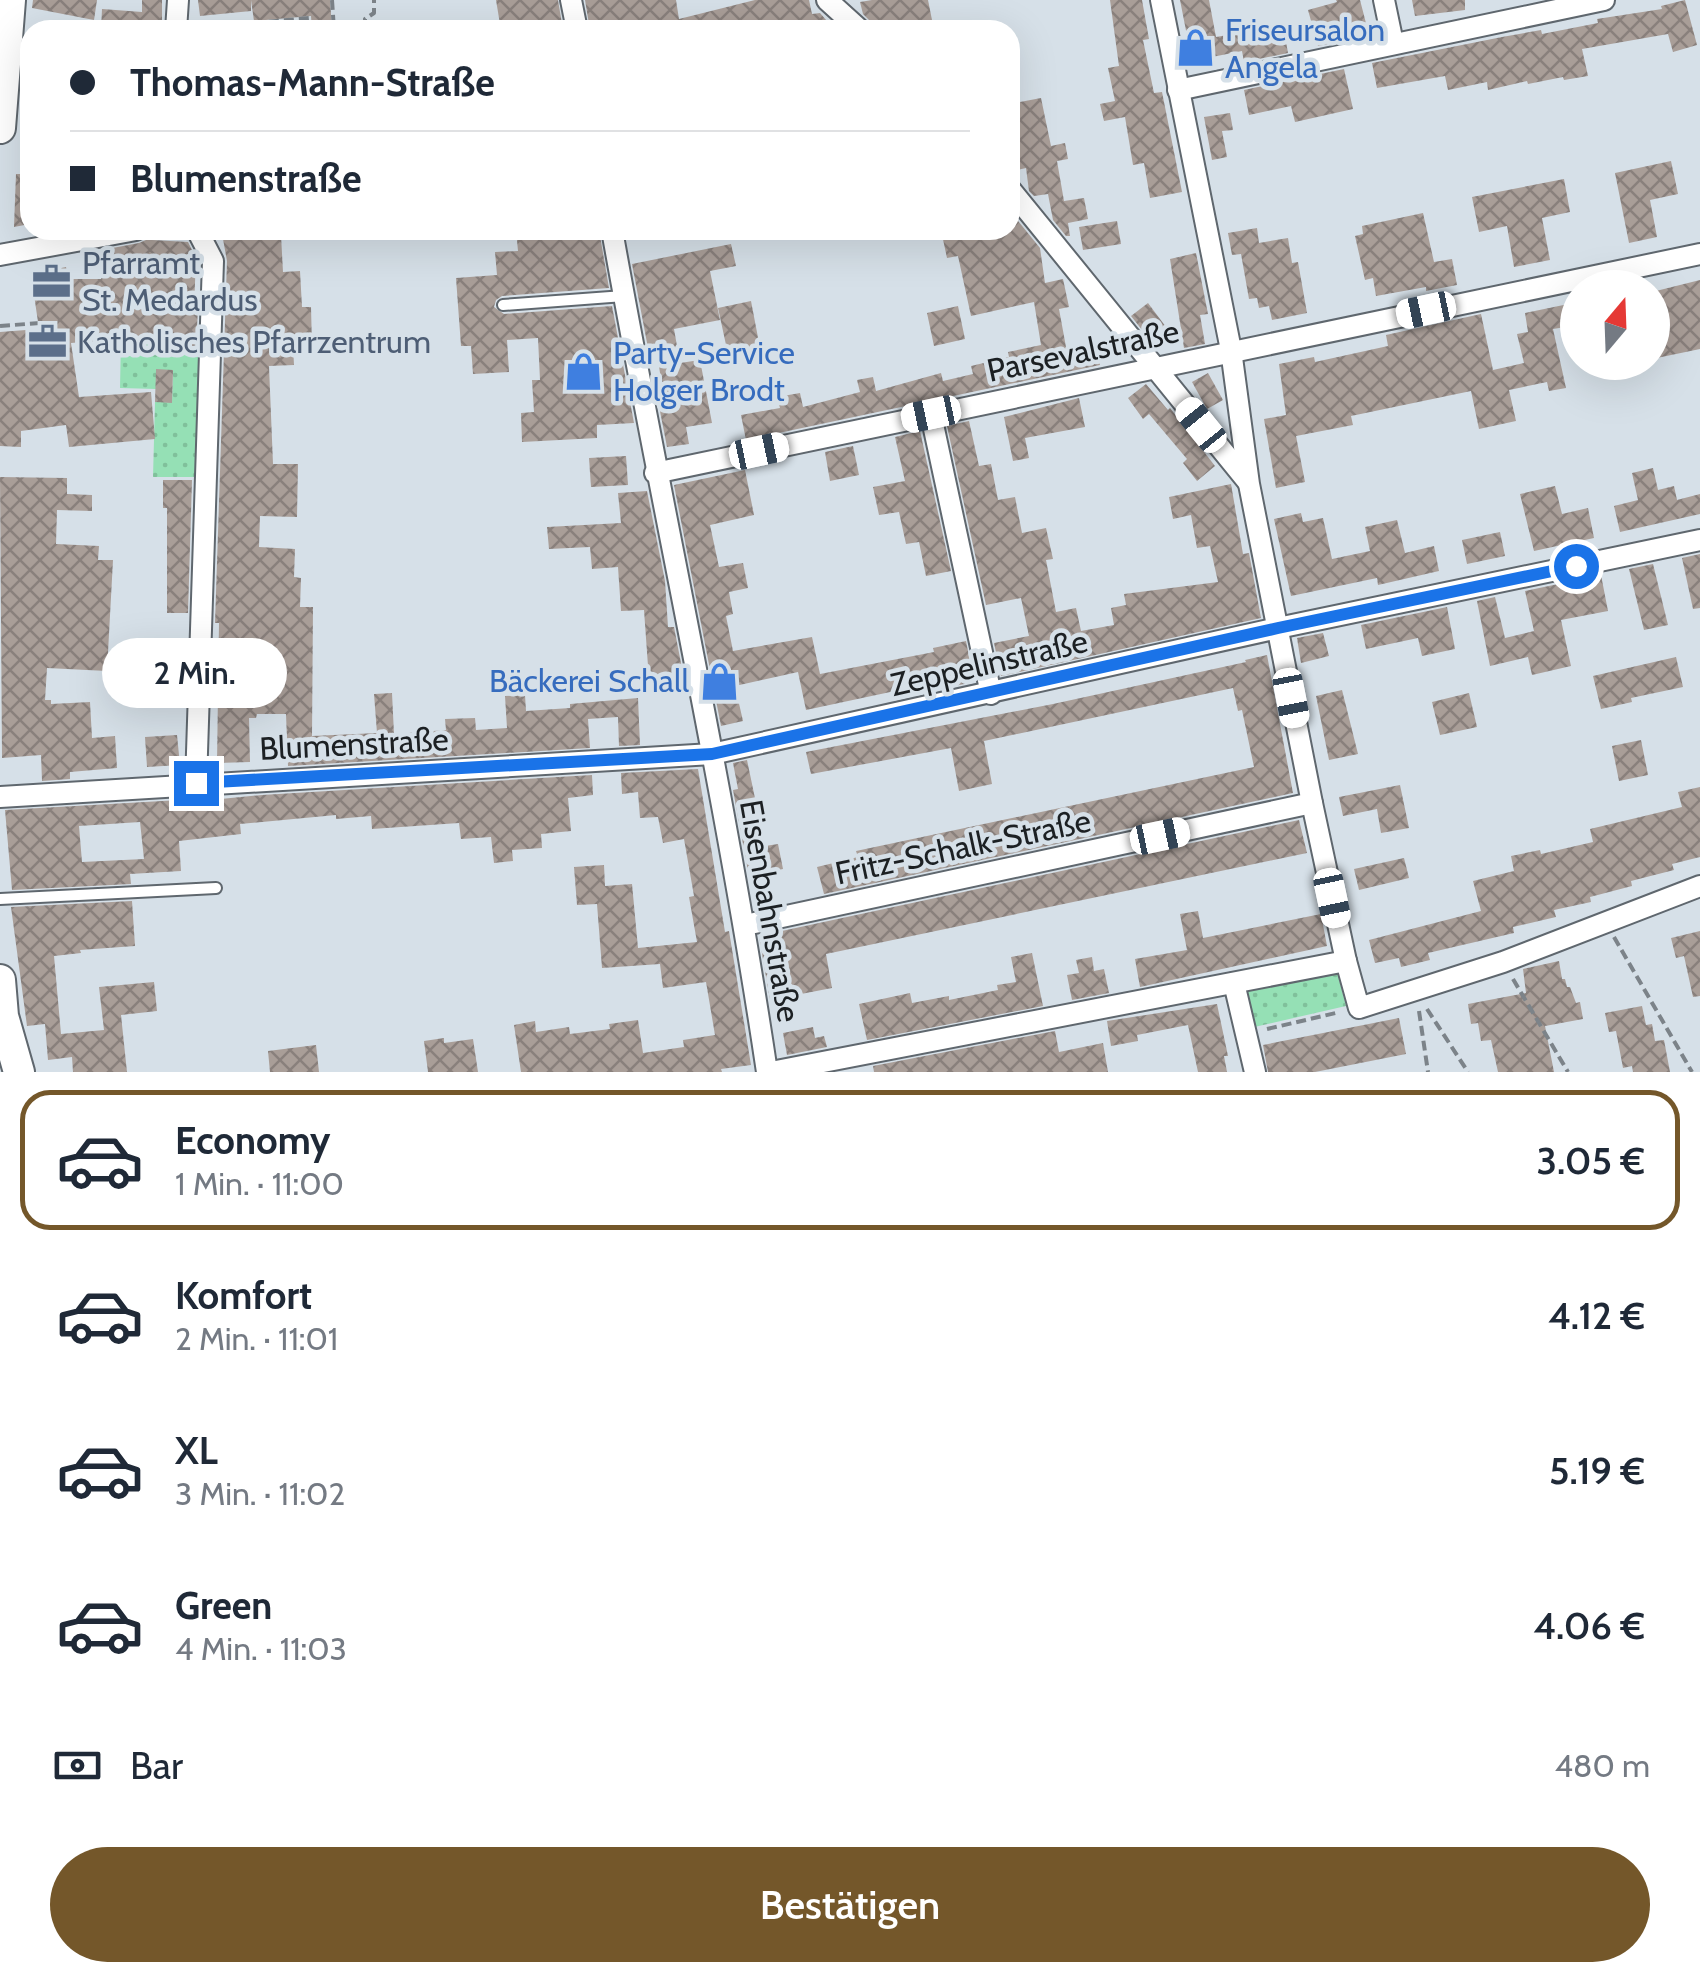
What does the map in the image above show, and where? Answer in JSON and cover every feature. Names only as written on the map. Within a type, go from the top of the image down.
[{"type":"main road","points":[[0,128],[10,0]]},
{"type":"main road","points":[[0,980],[3,1016],[19,1072]]},
{"type":"street","points":[[827,0],[849,20]]},
{"type":"street","points":[[1161,0],[1231,350],[1249,484],[1312,803],[1360,1008],[1502,962],[1700,886]]},
{"type":"street","points":[[1384,0],[1393,43]]},
{"type":"street","points":[[1178,90],[1604,0]]},
{"type":"street","points":[[1020,201],[1249,484]]},
{"type":"street","points":[[0,254],[79,240]]},
{"type":"street","points":[[196,783],[213,261],[202,240]]},
{"type":"street","name":"Eisenbahnstraße","points":[[614,240],[745,925],[769,1072]]},
{"type":"street","name":"Parsevalstraße","points":[[656,473],[1700,254]]},
{"type":"street","points":[[931,414],[991,694]]},
{"type":"street","name":"Zeppelinstraße","points":[[712,754],[1278,628],[1700,540]]},
{"type":"street","name":"Blumenstraße","points":[[0,797],[712,754]]},
{"type":"street","name":"Fritz-Schalk-Straße","points":[[745,925],[1312,803]]},
{"type":"street","points":[[769,1072],[1346,961]]},
{"type":"street","points":[[1234,983],[1255,1072]]},
{"type":"lane","points":[[503,305],[624,296]]},
{"type":"lane","points":[[0,898],[216,888]]},
{"type":"path","points":[[0,326],[40,324],[41,329]]},
{"type":"path","points":[[1606,924],[1692,1072]]},
{"type":"path","points":[[1502,962],[1568,1072]]},
{"type":"path","points":[[1416,992],[1428,1072]]},
{"type":"path","points":[[1416,992],[1468,1072]]},
{"type":"path","points":[[1246,1034],[1360,1008]]},
{"type":"green space","points":[[121,338],[164,339],[164,345],[202,347],[200,477],[153,477],[155,402],[172,402],[173,370],[157,370],[156,389],[120,388]]},
{"type":"green space","points":[[1336,968],[1346,1006],[1250,1028],[1239,986]]},
{"type":"building","points":[[33,0],[97,0],[94,20],[32,8]]},
{"type":"building","points":[[142,0],[162,0],[162,20],[101,20],[102,9],[142,12]]},
{"type":"building","points":[[198,0],[251,0],[251,11],[200,16]]},
{"type":"building","points":[[251,0],[330,0],[331,20],[311,20],[311,16],[254,20]]},
{"type":"building","points":[[496,0],[558,0],[561,20],[499,20]]},
{"type":"building","points":[[585,0],[676,0],[679,19],[755,0],[809,0],[812,14],[820,13],[826,20],[588,20]]},
{"type":"building","points":[[928,0],[932,20],[869,20],[860,2]]},
{"type":"building","points":[[1110,0],[1142,0],[1149,39],[1143,40],[1154,93],[1162,92],[1182,192],[1150,198],[1144,163],[1133,165],[1125,117],[1104,121],[1100,104],[1115,101],[1108,68],[1119,66]]},
{"type":"building","points":[[1180,0],[1209,0],[1216,37],[1283,25],[1288,53],[1244,62],[1242,51],[1192,61]]},
{"type":"building","points":[[1336,0],[1360,0],[1367,27],[1337,35],[1338,42],[1318,46],[1308,10]]},
{"type":"building","points":[[1412,0],[1465,0],[1465,10],[1415,16]]},
{"type":"building","points":[[1685,0],[1697,45],[1673,52],[1668,34],[1582,49],[1588,76],[1528,84],[1527,81],[1488,90],[1487,82],[1448,90],[1445,76],[1377,88],[1372,63],[1541,30],[1542,34],[1598,23],[1597,19],[1662,9],[1661,6]]},
{"type":"building","points":[[1344,69],[1353,109],[1295,122],[1291,106],[1249,115],[1244,90]]},
{"type":"building","points":[[1041,98],[1051,146],[1065,143],[1068,159],[1057,161],[1064,201],[1084,198],[1088,219],[1068,223],[1070,236],[1053,220],[1048,194],[1034,196],[1029,191],[1026,168],[1020,169],[1020,102]]},
{"type":"building","points":[[1230,113],[1233,130],[1222,131],[1227,157],[1212,160],[1204,117]]},
{"type":"building","points":[[1671,161],[1678,194],[1650,200],[1657,237],[1629,243],[1615,173]]},
{"type":"building","points":[[16,174],[20,174],[20,226],[14,227]]},
{"type":"building","points":[[1564,179],[1570,212],[1542,218],[1550,260],[1514,267],[1507,226],[1479,232],[1472,197]]},
{"type":"building","points":[[1423,213],[1434,262],[1452,259],[1457,285],[1376,296],[1373,278],[1365,280],[1355,236],[1363,234],[1362,226]]},
{"type":"building","points":[[1117,221],[1121,244],[1083,250],[1079,227]]},
{"type":"building","points":[[1020,223],[1040,248],[1045,283],[1063,279],[1069,307],[1059,309],[1066,347],[1096,341],[1100,365],[746,440],[741,415],[780,408],[777,397],[800,393],[803,407],[860,392],[857,380],[873,377],[876,391],[941,373],[943,381],[973,374],[971,366],[1009,357],[1008,352],[1041,345],[1034,302],[971,316],[958,256],[947,258],[943,240],[1020,240]]},
{"type":"building","points":[[1257,228],[1259,243],[1288,238],[1292,263],[1298,262],[1307,313],[1272,320],[1269,306],[1259,308],[1257,298],[1249,299],[1241,254],[1232,255],[1228,233]]},
{"type":"building","points":[[223,240],[281,240],[283,272],[300,271],[302,307],[311,307],[312,346],[293,346],[294,365],[269,366],[273,464],[298,464],[297,517],[260,516],[259,547],[295,549],[294,577],[301,578],[300,607],[313,607],[312,736],[377,733],[374,694],[392,693],[394,734],[446,730],[445,719],[475,718],[476,730],[507,728],[505,696],[525,695],[526,711],[638,698],[640,745],[619,746],[618,717],[588,719],[590,748],[288,766],[286,714],[257,714],[256,718],[249,718],[250,762],[217,763],[219,623],[215,623],[227,261]],"holes":[[[239,659],[283,661],[282,690],[238,689]]]},
{"type":"building","points":[[517,240],[601,240],[609,288],[502,296],[494,307],[504,314],[612,306],[634,423],[597,425],[597,438],[522,442],[521,413],[534,412],[532,380],[540,380],[538,338],[507,340],[509,372],[473,374],[471,346],[461,346],[456,278],[497,275],[495,252],[518,251]]},
{"type":"building","points":[[188,242],[196,258],[196,347],[163,345],[164,339],[108,337],[109,340],[71,343],[79,397],[151,392],[155,439],[69,447],[66,425],[21,431],[21,447],[0,446],[0,332],[39,329],[31,274],[66,267],[68,279],[101,279],[102,250],[139,243]]},
{"type":"building","points":[[731,244],[736,266],[710,271],[720,320],[674,329],[680,363],[700,360],[712,423],[686,427],[689,444],[667,447],[658,401],[664,400],[656,346],[648,348],[632,264]]},
{"type":"building","points":[[1196,253],[1208,314],[1200,315],[1205,344],[1184,348],[1170,259]]},
{"type":"building","points":[[1700,280],[1700,349],[1670,355],[1670,288]]},
{"type":"building","points":[[751,301],[760,348],[728,354],[718,308]]},
{"type":"building","points":[[1148,303],[1166,327],[1150,340],[1131,316]]},
{"type":"building","points":[[958,306],[965,339],[934,346],[927,313]]},
{"type":"building","points":[[1560,306],[1560,328],[1553,329],[1560,380],[1564,380],[1566,388],[1549,391],[1547,382],[1509,390],[1516,421],[1479,429],[1471,391],[1351,416],[1353,425],[1296,436],[1305,482],[1276,488],[1264,419],[1286,415],[1279,364],[1314,357],[1315,362],[1388,346],[1386,335],[1481,314],[1493,370],[1524,363],[1517,334],[1528,332],[1525,313]]},
{"type":"building","points":[[156,369],[173,370],[172,403],[155,402]]},
{"type":"building","points":[[1208,373],[1223,400],[1207,409],[1192,382]]},
{"type":"building","points":[[1146,384],[1215,466],[1197,481],[1183,463],[1187,459],[1149,414],[1143,419],[1128,398]]},
{"type":"building","points":[[1079,398],[1085,427],[1025,438],[1029,458],[1013,461],[1004,417]]},
{"type":"building","points":[[969,421],[979,466],[991,464],[998,500],[1015,497],[1022,533],[1046,528],[1053,559],[1046,560],[1056,612],[1076,608],[1081,631],[1114,625],[1111,608],[1126,605],[1124,594],[1218,582],[1210,546],[1197,548],[1191,515],[1173,519],[1169,497],[1231,484],[1243,554],[1249,553],[1261,618],[1001,676],[994,643],[1029,636],[1021,598],[986,605],[947,426]]},
{"type":"building","points":[[920,431],[951,571],[926,576],[919,542],[906,544],[899,512],[879,515],[873,487],[905,481],[895,437]]},
{"type":"building","points":[[853,446],[859,475],[830,481],[825,452]]},
{"type":"building","points":[[626,456],[628,485],[591,487],[589,458]]},
{"type":"building","points":[[1653,468],[1658,490],[1674,486],[1677,500],[1700,494],[1700,514],[1620,532],[1614,506],[1638,500],[1632,473]]},
{"type":"building","points":[[745,470],[754,515],[710,525],[719,567],[743,563],[748,588],[729,592],[733,614],[726,616],[733,651],[812,637],[820,674],[934,652],[933,648],[966,641],[974,682],[940,689],[940,685],[910,691],[909,688],[806,710],[798,672],[735,686],[743,721],[721,726],[674,485]]},
{"type":"building","points":[[0,477],[67,478],[67,494],[92,495],[92,511],[57,510],[56,544],[99,546],[98,560],[113,560],[107,671],[47,668],[45,700],[51,700],[51,704],[90,702],[92,738],[115,736],[117,768],[70,772],[70,779],[42,781],[41,755],[2,758]]},
{"type":"building","points":[[163,480],[192,480],[188,613],[167,613],[167,508],[163,508]]},
{"type":"building","points":[[1555,486],[1562,514],[1588,508],[1594,538],[1534,551],[1520,494]]},
{"type":"building","points":[[647,491],[665,581],[668,627],[674,627],[686,689],[647,695],[643,667],[648,666],[644,610],[621,611],[618,567],[592,569],[590,547],[549,549],[547,527],[621,523],[618,493]]},
{"type":"building","points":[[1301,513],[1303,522],[1323,518],[1332,559],[1370,551],[1365,527],[1397,520],[1405,553],[1434,546],[1439,571],[1378,585],[1377,578],[1291,596],[1274,519]]},
{"type":"building","points":[[1500,532],[1505,556],[1467,564],[1462,540]]},
{"type":"building","points":[[1700,554],[1700,608],[1693,609],[1682,558]]},
{"type":"building","points":[[1653,564],[1668,625],[1644,630],[1629,569]]},
{"type":"building","points":[[1601,575],[1608,611],[1561,620],[1571,666],[1532,675],[1528,657],[1490,666],[1477,601],[1495,597],[1505,638],[1534,631],[1525,591]]},
{"type":"building","points":[[1447,607],[1455,649],[1422,656],[1418,638],[1366,649],[1361,625]]},
{"type":"building","points":[[1323,633],[1329,656],[1301,663],[1297,638]]},
{"type":"building","points":[[1267,655],[1293,793],[824,894],[817,867],[858,857],[856,851],[1254,767],[1242,710],[1238,711],[1233,688],[984,741],[992,784],[959,791],[951,748],[811,774],[806,752],[1053,704]]},
{"type":"building","points":[[1676,657],[1683,687],[1601,709],[1593,676]]},
{"type":"building","points":[[1342,690],[1358,754],[1329,760],[1316,696]]},
{"type":"building","points":[[1469,693],[1477,727],[1440,735],[1432,702]]},
{"type":"building","points":[[177,735],[180,765],[147,767],[145,737]]},
{"type":"building","points":[[1641,740],[1648,775],[1619,781],[1612,746]]},
{"type":"building","points":[[747,760],[765,846],[778,844],[783,869],[749,876],[733,790],[738,789],[733,763]]},
{"type":"building","points":[[698,769],[751,1065],[721,1069],[722,1072],[521,1072],[514,1025],[535,1021],[536,1032],[569,1027],[570,1034],[610,1029],[609,1024],[638,1020],[643,1053],[684,1047],[683,1040],[715,1035],[706,982],[663,988],[660,964],[602,968],[597,904],[577,905],[574,867],[604,865],[605,886],[632,884],[638,948],[697,942],[684,839],[663,843],[658,817],[640,818],[638,792],[622,794],[621,773]]},
{"type":"building","points":[[592,775],[593,795],[568,798],[571,831],[541,834],[542,848],[512,850],[513,861],[494,863],[491,837],[461,839],[459,823],[372,829],[371,816],[336,819],[336,815],[240,824],[241,834],[179,841],[181,871],[130,874],[131,884],[12,890],[5,810],[180,803]],"holes":[[[140,822],[144,859],[82,862],[79,826]]]},
{"type":"building","points":[[1400,785],[1409,828],[1381,833],[1377,809],[1343,816],[1339,797]]},
{"type":"building","points":[[1700,787],[1700,857],[1672,864],[1674,870],[1631,881],[1632,886],[1590,897],[1591,902],[1554,910],[1556,917],[1513,927],[1514,933],[1428,953],[1430,960],[1401,967],[1399,958],[1375,963],[1369,940],[1481,911],[1473,881],[1514,871],[1511,856],[1540,850],[1541,854],[1593,842],[1590,829],[1682,807],[1678,792]]},
{"type":"building","points":[[1299,820],[1307,853],[826,954],[832,988],[770,1000],[759,936]]},
{"type":"building","points":[[1404,858],[1409,878],[1359,890],[1354,869]]},
{"type":"building","points":[[132,901],[135,946],[54,956],[61,1034],[104,1030],[99,987],[154,982],[157,1011],[121,1015],[127,1072],[73,1072],[72,1057],[48,1060],[45,1024],[27,1026],[11,907]]},
{"type":"building","points":[[1198,911],[1203,938],[1321,914],[1327,946],[1140,987],[1135,959],[1187,950],[1180,914]]},
{"type":"building","points":[[1700,931],[1700,996],[1693,997],[1684,956],[1676,958],[1671,938]]},
{"type":"building","points":[[1032,953],[1043,1006],[867,1040],[859,1004],[910,993],[912,1003],[998,990],[997,985],[1016,982],[1011,957]]},
{"type":"building","points":[[1092,957],[1094,971],[1104,969],[1109,993],[1072,1000],[1067,975],[1079,973],[1076,960]]},
{"type":"building","points":[[1559,961],[1562,979],[1576,1003],[1580,1002],[1583,1019],[1545,1026],[1554,1072],[1498,1072],[1491,1040],[1481,1041],[1478,1023],[1471,1024],[1468,1004],[1526,993],[1523,969]]},
{"type":"building","points":[[1217,1004],[1228,1056],[1224,1056],[1227,1072],[1198,1072],[1188,1025],[1137,1035],[1138,1041],[1111,1046],[1107,1021]]},
{"type":"building","points":[[1642,1006],[1646,1025],[1652,1024],[1655,1041],[1664,1040],[1670,1072],[1633,1072],[1632,1066],[1623,1068],[1616,1031],[1609,1032],[1605,1013]]},
{"type":"building","points":[[1399,1018],[1406,1054],[1315,1072],[1268,1072],[1263,1045]]},
{"type":"building","points":[[813,1027],[815,1038],[824,1036],[827,1047],[787,1055],[783,1033]]},
{"type":"building","points":[[1055,1031],[1059,1052],[1103,1043],[1108,1072],[874,1072],[873,1066]]},
{"type":"building","points":[[444,1038],[444,1043],[473,1039],[478,1072],[428,1072],[424,1041]]},
{"type":"building","points":[[316,1045],[319,1072],[270,1072],[268,1051]]},
{"type":"place","name":"Friseursalon Angela","points":[[1195,48]]},
{"type":"place","name":"Pfarramt St. Medardus","points":[[52,281]]},
{"type":"place","name":"Katholisches Pfarrzentrum","points":[[47,342]]},
{"type":"place","name":"Party-Service Holger Brodt","points":[[583,371]]},
{"type":"place","name":"Bäckerei Schall","points":[[719,681]]},
{"type":"route","points":[[196,783],[712,754],[1576,566]]}]
